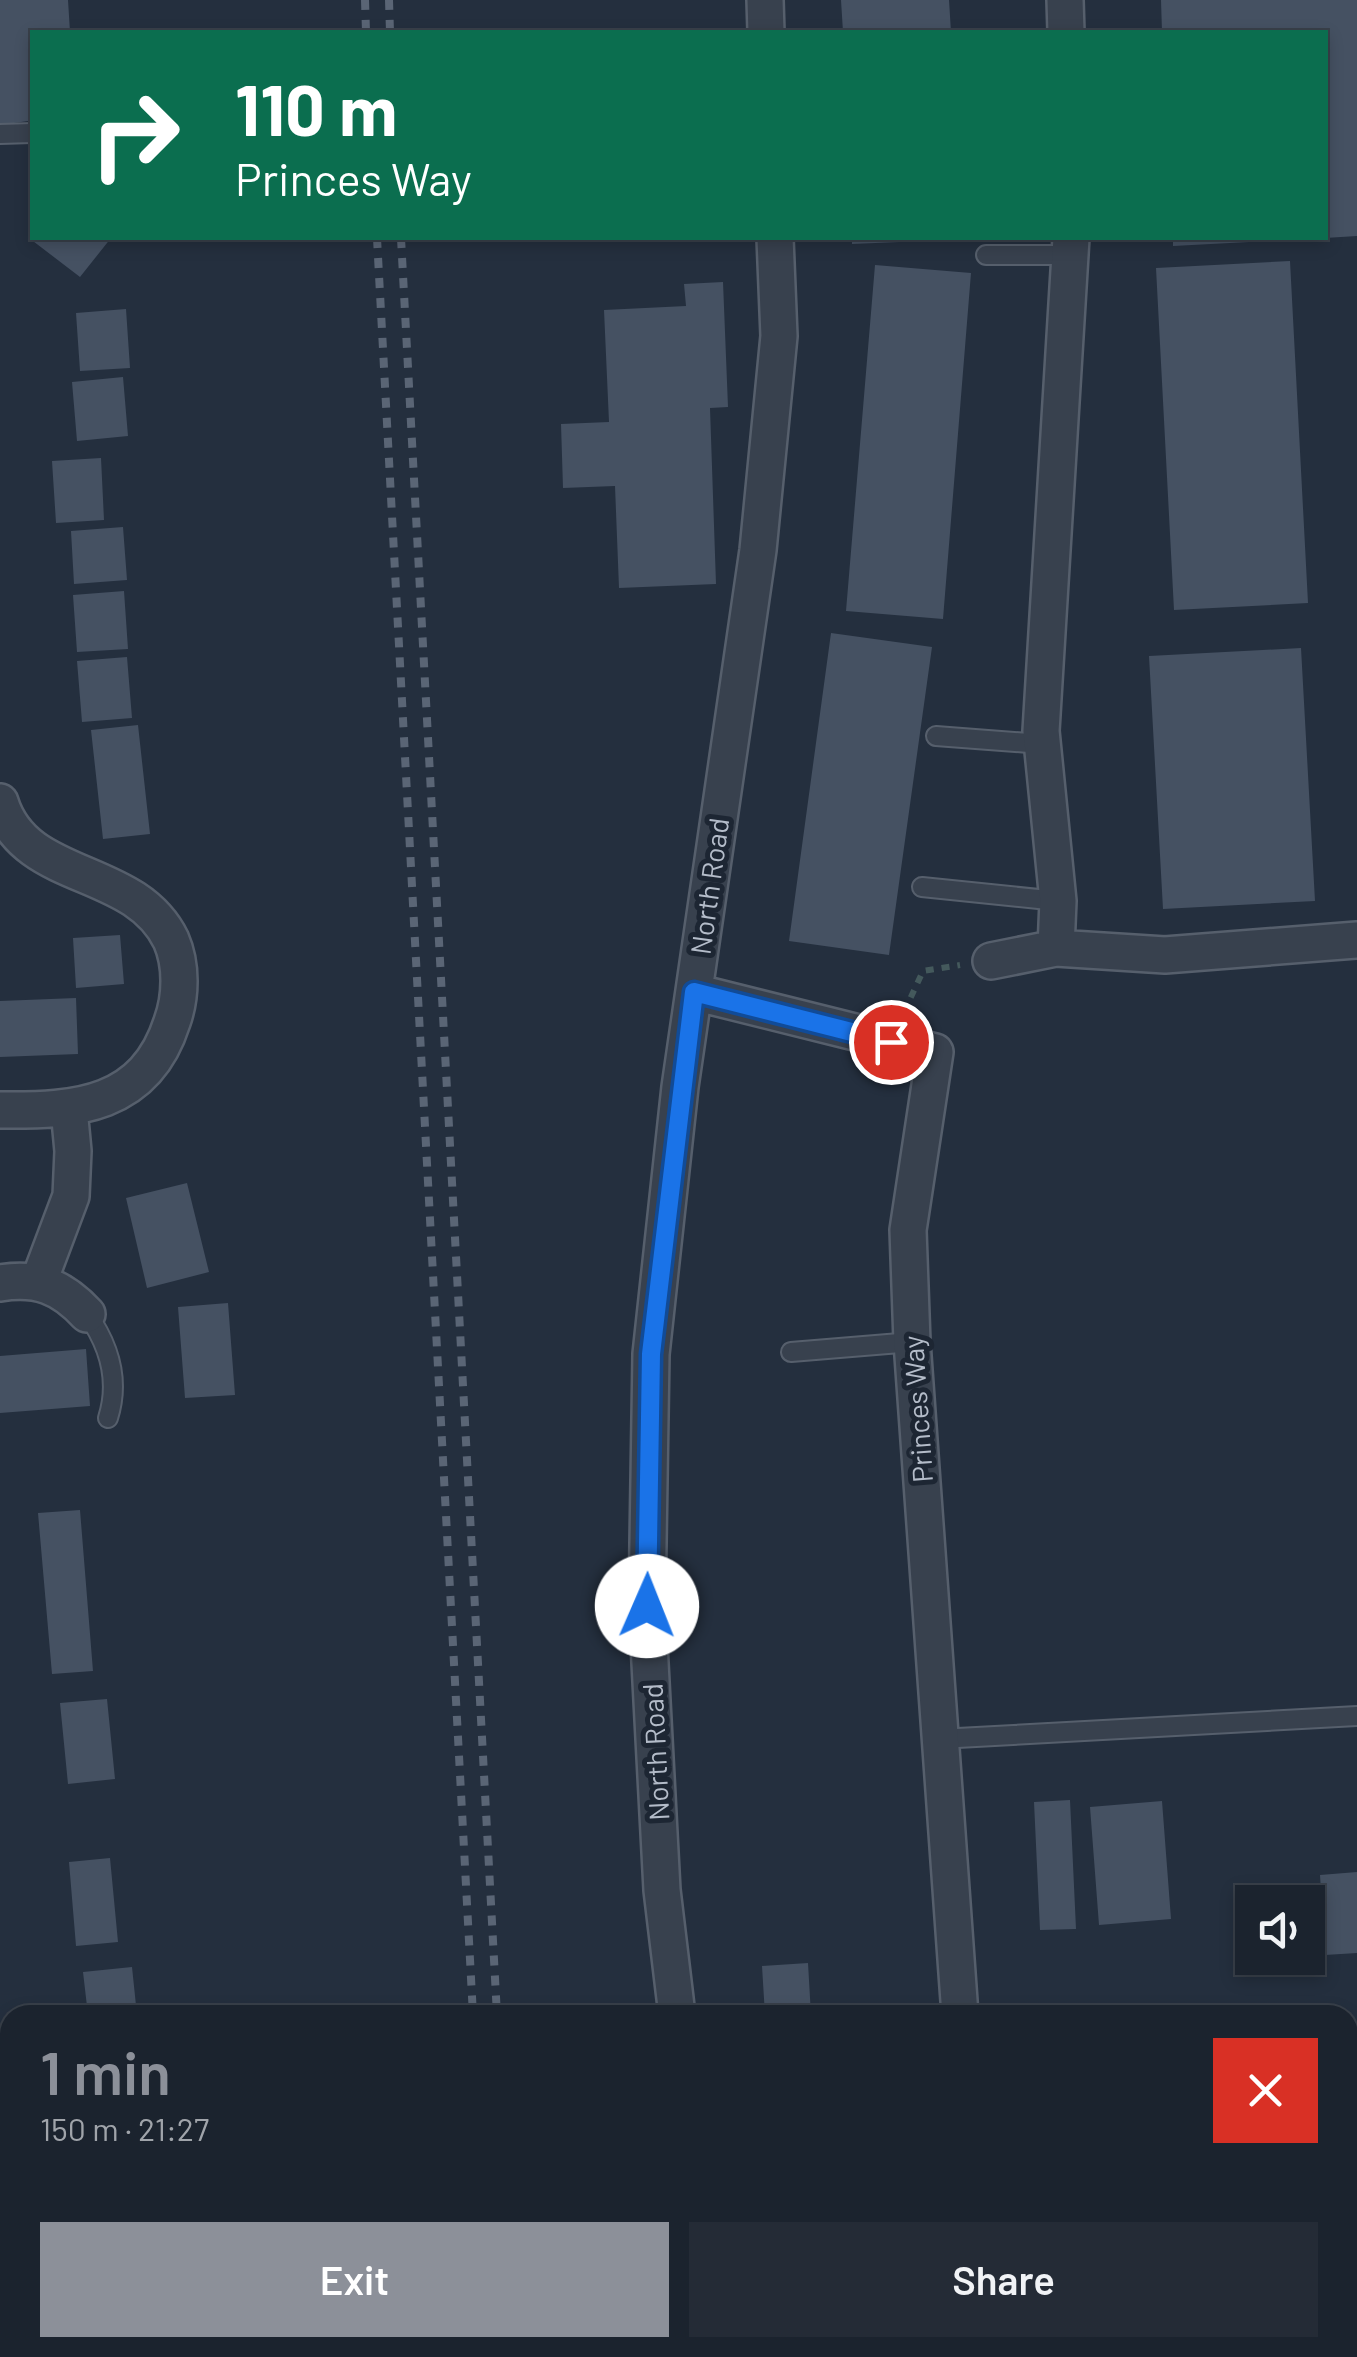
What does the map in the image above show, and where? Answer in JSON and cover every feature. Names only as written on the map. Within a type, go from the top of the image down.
[{"type":"street","points":[[765,0],[766,30]]},
{"type":"street","points":[[1065,0],[1066,30]]},
{"type":"street","name":"North Road","points":[[675,2005],[662,1890],[647,1606],[651,1354],[694,992],[758,550],[779,336],[775,240]]},
{"type":"street","points":[[1056,948],[1058,901],[1042,744],[1071,246]]},
{"type":"street","points":[[0,1110],[68,1109],[112,1097],[138,1080],[164,1049],[176,1010],[179,964],[170,939],[142,905],[122,889],[55,863],[26,844],[2,816]]},
{"type":"street","points":[[991,960],[1056,948],[1165,955],[1357,940]]},
{"type":"street","name":"Princes Way","points":[[694,992],[935,1052],[908,1230],[912,1342],[959,2005]]},
{"type":"street","points":[[39,1280],[71,1196],[68,1109]]},
{"type":"street","points":[[0,1284],[39,1280],[74,1300],[87,1314]]},
{"type":"lane","points":[[0,134],[30,133]]},
{"type":"lane","points":[[986,254],[1071,246]]},
{"type":"lane","points":[[936,736],[1042,744]]},
{"type":"lane","points":[[922,887],[1058,901]]},
{"type":"lane","points":[[87,1314],[103,1338],[109,1358],[114,1391],[108,1418]]},
{"type":"lane","points":[[791,1352],[912,1342]]},
{"type":"lane","points":[[940,1738],[1357,1716]]},
{"type":"path","points":[[891,1042],[923,971],[991,960]]},
{"type":"building","points":[[0,0],[68,0],[70,30],[30,30],[30,127],[28,121],[0,125]]},
{"type":"building","points":[[841,0],[949,0],[951,30],[843,30]]},
{"type":"building","points":[[1161,0],[1357,0],[1357,236],[1328,238],[1328,30],[1162,30]]},
{"type":"building","points":[[32,240],[109,240],[80,277]]},
{"type":"building","points":[[852,240],[923,240],[923,241],[852,244]]},
{"type":"building","points":[[1173,240],[1268,240],[1268,241],[1173,246]]},
{"type":"building","points":[[1290,261],[1308,603],[1174,610],[1156,268]]},
{"type":"building","points":[[875,265],[971,273],[943,619],[846,611]]},
{"type":"building","points":[[723,282],[728,407],[710,408],[716,584],[619,588],[615,486],[563,488],[561,424],[609,422],[604,310],[686,306],[684,284]]},
{"type":"building","points":[[126,309],[130,368],[80,371],[76,313]]},
{"type":"building","points":[[123,377],[128,436],[77,441],[72,382]]},
{"type":"building","points":[[101,458],[104,520],[56,523],[52,461]]},
{"type":"building","points":[[123,527],[127,580],[74,584],[71,531]]},
{"type":"building","points":[[124,591],[128,649],[77,652],[73,595]]},
{"type":"building","points":[[831,633],[932,647],[889,955],[789,941]]},
{"type":"building","points":[[1301,648],[1315,901],[1163,909],[1149,656]]},
{"type":"building","points":[[127,657],[132,718],[82,722],[77,661]]},
{"type":"building","points":[[138,725],[150,834],[103,839],[91,730]]},
{"type":"building","points":[[120,935],[124,984],[76,988],[73,938]]},
{"type":"building","points":[[76,998],[78,1054],[0,1057],[0,1001]]},
{"type":"building","points":[[187,1183],[209,1272],[147,1288],[126,1198]]},
{"type":"building","points":[[228,1303],[235,1395],[185,1398],[178,1307]]},
{"type":"building","points":[[86,1349],[90,1406],[0,1413],[0,1356]]},
{"type":"building","points":[[80,1510],[93,1671],[52,1674],[38,1513]]},
{"type":"building","points":[[107,1699],[115,1779],[68,1784],[60,1703]]},
{"type":"building","points":[[1070,1800],[1076,1929],[1040,1930],[1034,1802]]},
{"type":"building","points":[[1162,1801],[1171,1919],[1099,1925],[1090,1807]]},
{"type":"building","points":[[110,1858],[118,1942],[76,1946],[69,1862]]},
{"type":"building","points":[[1357,1872],[1357,1953],[1325,1955],[1325,1885],[1321,1885],[1320,1875]]},
{"type":"building","points":[[808,1963],[810,2005],[764,2005],[762,1966]]},
{"type":"building","points":[[132,1967],[136,2005],[87,2005],[83,1972]]},
{"type":"railway","points":[[365,0],[366,30]]},
{"type":"railway","points":[[389,0],[390,30]]},
{"type":"railway","points":[[377,240],[472,2005]]},
{"type":"railway","points":[[401,240],[496,2005]]},
{"type":"route","points":[[647,1606],[651,1354],[694,992],[891,1042]]}]
